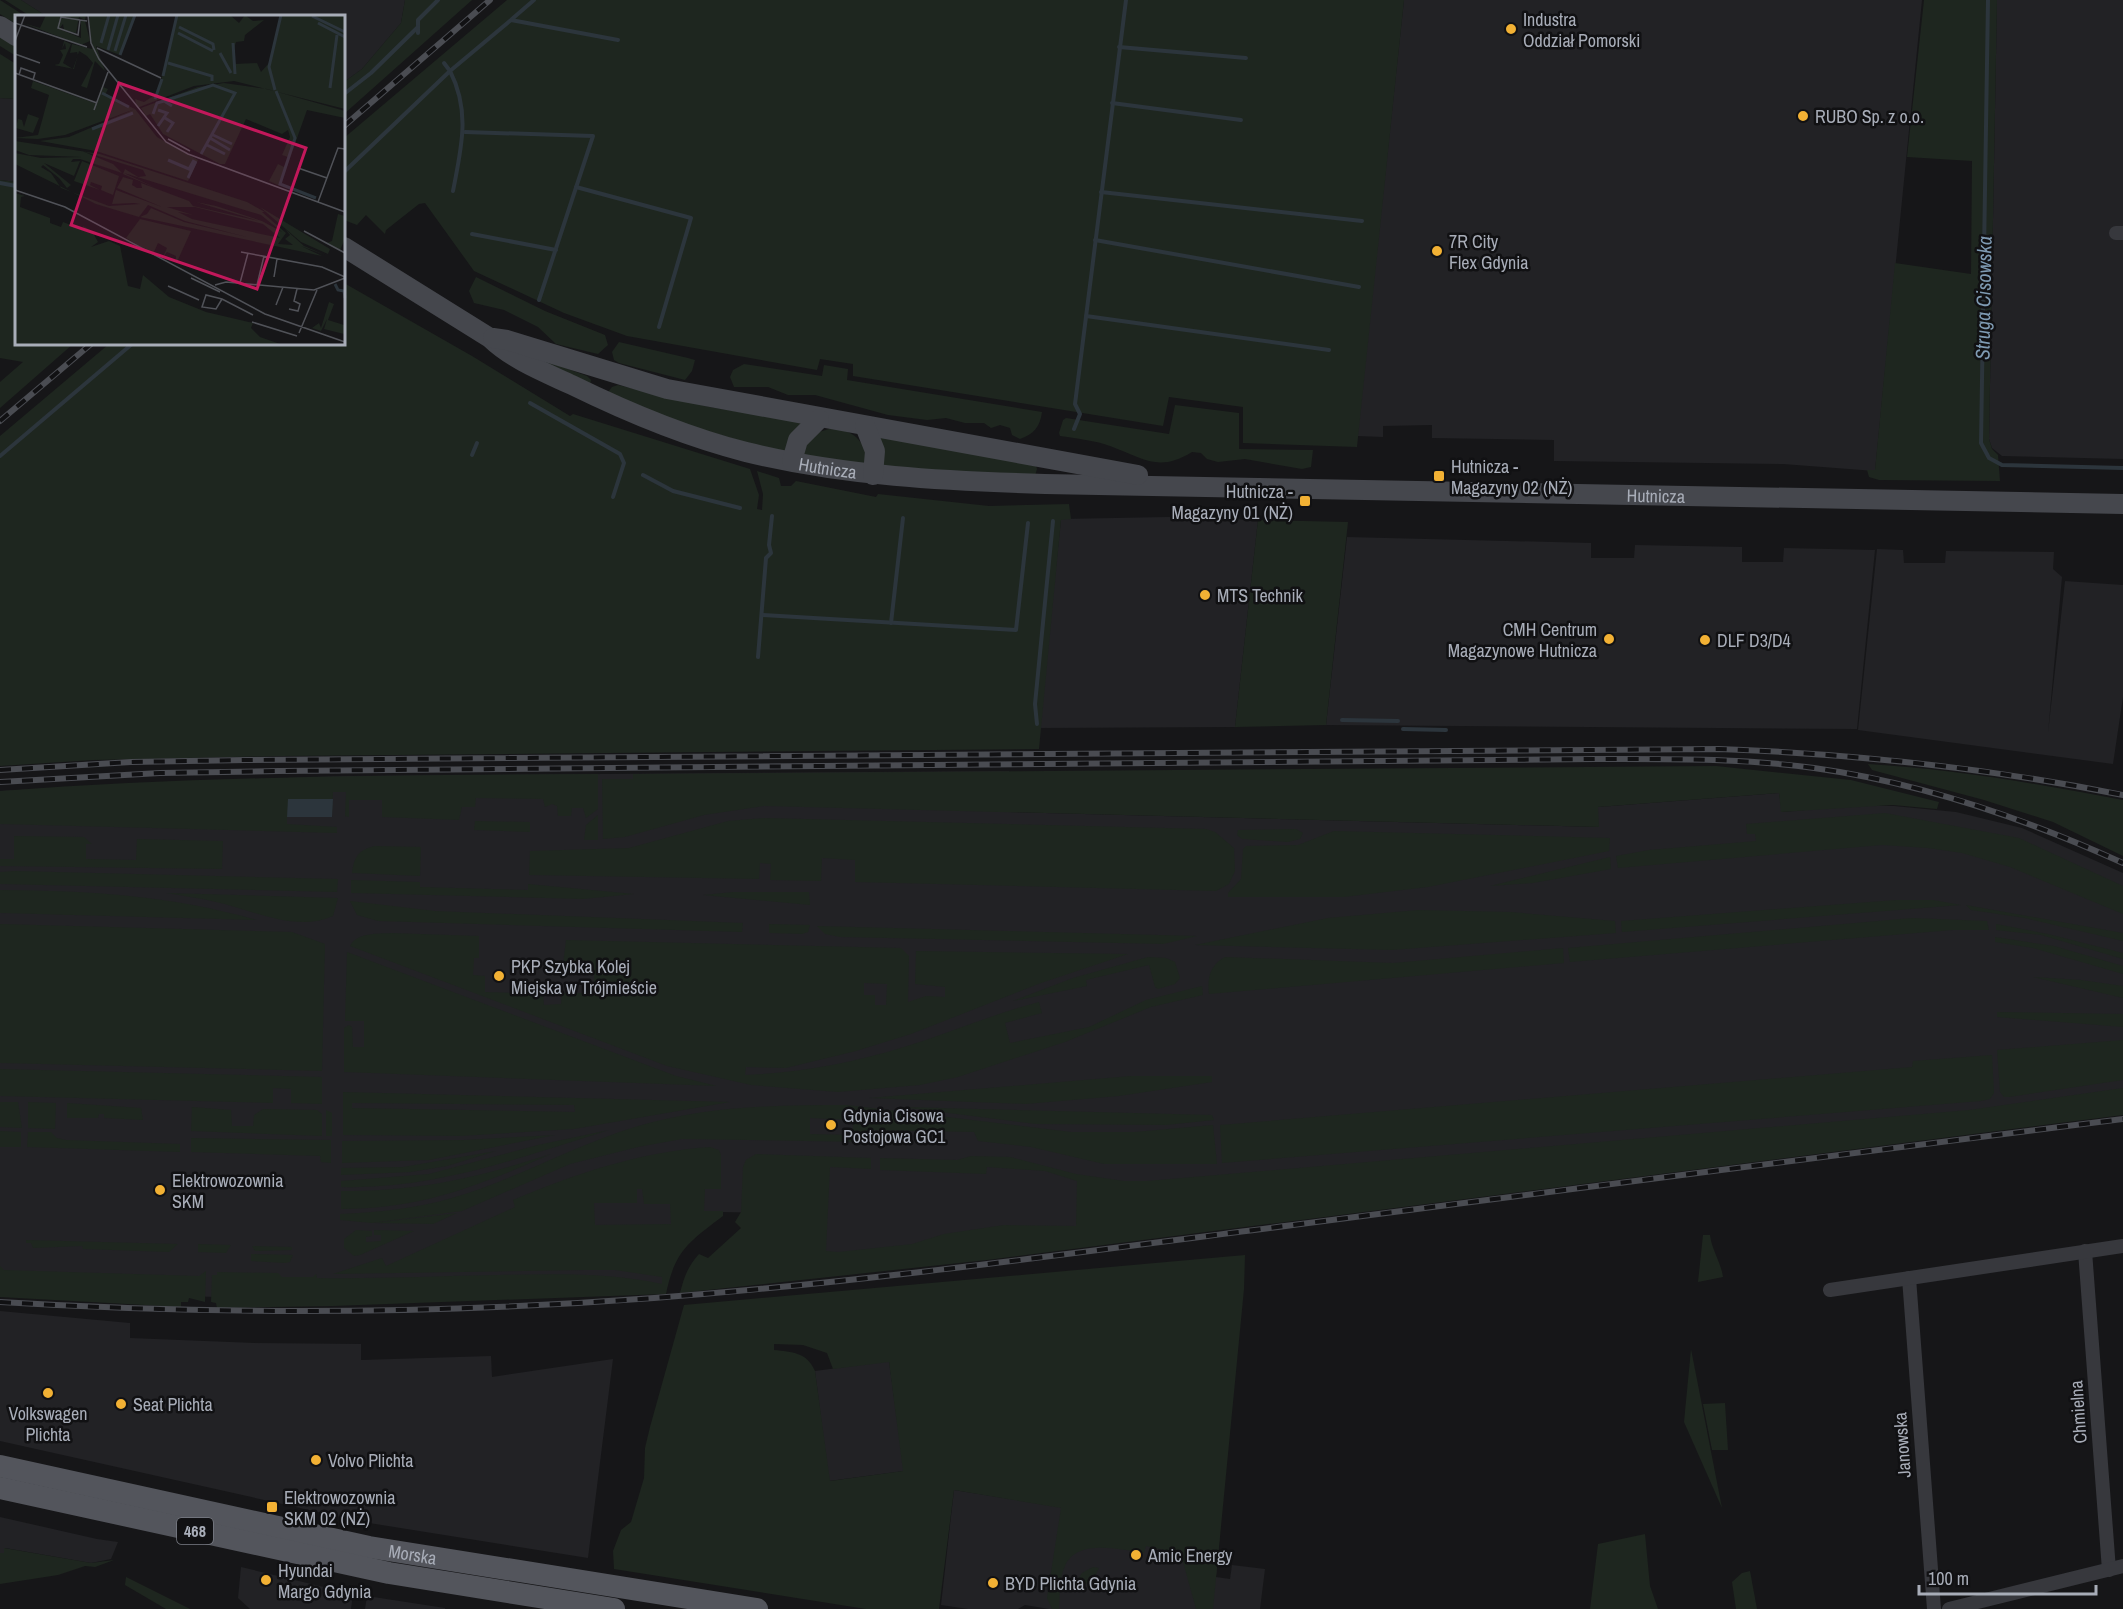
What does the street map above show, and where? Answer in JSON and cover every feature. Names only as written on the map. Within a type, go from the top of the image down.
[{"type":"main road","points":[[0,26],[15,35]]},
{"type":"main road","name":"Hutnicza","points":[[345,248],[490,338],[505,352],[595,397],[722,445],[792,461],[873,475],[945,481],[1044,484],[2123,504]]},
{"type":"main road","name":"Hutnicza","points":[[490,338],[507,340],[667,390],[1191,485]]},
{"type":"main road","points":[[595,397],[608,373]]},
{"type":"main road","points":[[792,461],[798,440],[819,419]]},
{"type":"main road","points":[[865,426],[874,451],[873,475]]},
{"type":"main road","points":[[1044,484],[1046,460]]},
{"type":"main road","name":"Morska","points":[[0,1466],[369,1547],[757,1609]]},
{"type":"main road","name":"Morska","points":[[0,1488],[389,1573],[614,1609]]},
{"type":"street","points":[[1830,1290],[2123,1246]]},
{"type":"street","name":"Chmielna","points":[[2085,1251],[2109,1570]]},
{"type":"street","name":"Janowska","points":[[1909,1278],[1920,1457],[1934,1609]]},
{"type":"street","points":[[1949,1609],[2123,1566]]},
{"type":"shaded area","points":[[0,0],[23,15],[15,15],[15,23],[0,14]]},
{"type":"shaded area","points":[[5,0],[21,0],[44,15],[28,15]]},
{"type":"shaded area","points":[[21,0],[405,0],[401,23],[362,69],[345,81],[345,15],[44,15]]},
{"type":"shaded area","points":[[405,0],[472,0],[345,113],[345,81],[362,69],[401,23]]},
{"type":"shaded area","points":[[507,0],[1404,0],[1357,447],[1243,443],[1243,407],[1169,397],[1163,426],[853,376],[853,364],[820,359],[817,370],[627,336],[564,313],[474,271],[425,203],[419,204],[386,230],[385,234],[366,215],[357,225],[345,220],[345,137]]},
{"type":"shaded area","points":[[1404,0],[1922,0],[1875,471],[1783,464],[1554,461],[1554,440],[1432,438],[1432,425],[1383,426],[1383,437],[1357,436]]},
{"type":"shaded area","points":[[1924,0],[1997,0],[1989,439],[1992,449],[1998,455],[2000,481],[1879,480],[1869,477],[1867,470],[1875,470],[1895,263],[1971,274],[1972,161],[1907,157]]},
{"type":"shaded area","points":[[1997,0],[2123,0],[2123,459],[2002,456],[1992,448],[1989,439]]},
{"type":"shaded area","points":[[0,36],[15,46],[15,55],[0,46]]},
{"type":"shaded area","points":[[0,54],[15,63],[15,99],[0,98]]},
{"type":"shaded area","points":[[0,98],[15,99],[15,182],[0,180]]},
{"type":"shaded area","points":[[0,180],[15,182],[15,345],[72,345],[0,408],[0,382],[23,362],[0,358]]},
{"type":"shaded area","points":[[476,277],[545,311],[605,335],[608,345],[598,354],[556,344],[538,327],[504,310],[474,303],[469,291]]},
{"type":"shaded area","points":[[345,284],[472,356],[570,416],[573,414],[750,469],[759,495],[757,509],[762,510],[763,494],[757,471],[779,478],[781,486],[791,486],[796,481],[876,497],[878,494],[989,506],[1069,504],[1071,519],[1061,520],[1039,749],[285,756],[94,760],[0,766],[0,436],[108,345],[345,345]]},
{"type":"shaded area","points":[[619,342],[695,360],[692,371],[685,380],[619,363],[614,360],[612,352]]},
{"type":"shaded area","points":[[536,357],[587,376],[591,380],[590,385]]},
{"type":"shaded area","points":[[744,364],[822,376],[824,365],[848,369],[847,380],[1042,412],[1036,429],[1020,439],[1012,435],[1010,428],[1000,425],[991,428],[984,423],[965,423],[946,418],[927,420],[888,415],[815,395],[788,395],[768,387],[734,387],[730,377],[733,370]]},
{"type":"shaded area","points":[[618,385],[710,407],[805,423],[785,454],[643,412],[608,392],[612,387]]},
{"type":"shaded area","points":[[1175,405],[1239,413],[1239,449],[1313,450],[1311,467],[1302,469],[1245,459],[1218,462],[1207,459],[1201,453],[1192,452],[1169,462],[1151,461],[1105,444],[1060,436],[1059,433],[1063,420],[1066,418],[1169,434]]},
{"type":"shaded area","points":[[832,428],[854,435],[865,451],[867,467],[803,457],[803,445],[819,432]]},
{"type":"shaded area","points":[[875,435],[1036,466],[1037,469],[1035,476],[882,469]]},
{"type":"shaded area","points":[[1168,517],[1258,520],[1235,727],[1039,728],[1061,519]]},
{"type":"shaded area","points":[[1258,520],[1348,522],[1326,725],[1235,727]]},
{"type":"shaded area","points":[[1347,537],[1591,543],[1591,558],[1634,558],[1635,545],[1742,547],[1742,562],[1783,562],[1784,548],[1875,550],[1857,729],[1326,725]]},
{"type":"shaded area","points":[[1877,549],[1903,550],[1904,563],[1945,563],[1946,551],[2054,552],[2053,569],[2062,577],[2048,733],[2065,581],[2123,585],[2123,697],[2113,764],[1858,730]]},
{"type":"shaded area","points":[[1868,764],[1932,769],[1996,778],[2123,800],[2123,856],[2053,822],[1984,800],[1872,770]]},
{"type":"shaded area","points":[[1716,766],[1851,780],[1939,802],[1937,809],[1893,805],[1781,812],[1779,793],[1598,807],[1599,827],[764,806],[704,815],[625,837],[603,839],[602,779],[633,779],[633,774]]},
{"type":"shaded area","name":"PKP Szybka Kolej Miejska w Trójmieście","points":[[1009,771],[1010,812],[1598,827],[1598,807],[1779,793],[1782,812],[1851,806],[1894,806],[1956,812],[2022,828],[2123,873],[2123,1105],[771,1274],[774,1213],[719,1212],[662,1254],[662,1284],[242,1298],[0,1289],[0,791],[162,782],[347,776]]},
{"type":"shaded area","points":[[598,774],[598,809],[586,818],[583,808],[572,808],[571,816],[558,816],[557,806],[552,804],[545,807],[543,799],[476,798],[475,807],[462,807],[459,820],[382,817],[382,800],[349,800],[349,817],[345,816],[346,792],[333,792],[332,817],[287,817],[287,824],[337,827],[337,833],[0,824],[0,791],[224,779]]},
{"type":"shaded area","points":[[288,799],[333,799],[332,817],[287,817]]},
{"type":"shaded area","points":[[1885,813],[2019,838],[2123,886],[2123,914],[2010,867],[1962,853],[1928,848],[1882,845],[1618,868],[1616,856],[1649,850],[1756,841],[1755,834],[1747,834],[1746,824]]},
{"type":"shaded area","points":[[598,815],[598,840],[584,840],[586,825]]},
{"type":"shaded area","points":[[765,818],[1206,829],[1215,832],[1234,848],[1235,871],[1229,884],[1216,891],[855,882],[855,860],[822,858],[821,881],[770,880],[771,864],[760,863],[759,879],[529,875],[530,851],[629,848],[728,821]]},
{"type":"shaded area","points":[[475,821],[530,822],[530,832],[474,830]]},
{"type":"shaded area","points":[[1296,829],[1303,833],[1300,839],[1288,842],[1242,839],[1237,835],[1238,830]]},
{"type":"shaded area","points":[[1334,831],[1610,838],[1609,851],[1428,887],[1344,897],[1228,897],[1228,893],[1241,879],[1243,849],[1246,846],[1298,845]]},
{"type":"shaded area","points":[[14,836],[84,837],[92,844],[86,844],[86,859],[136,860],[137,839],[223,841],[222,869],[0,866],[0,859],[14,859]]},
{"type":"shaded area","points":[[375,846],[421,847],[420,876],[352,873],[358,855]]},
{"type":"shaded area","points":[[1610,857],[1611,869],[1533,883],[1490,886]]},
{"type":"shaded area","points":[[0,872],[338,879],[337,892],[0,884]]},
{"type":"shaded area","points":[[351,880],[420,882],[420,887],[528,890],[528,884],[634,894],[583,899],[351,893]]},
{"type":"shaded area","points":[[0,890],[130,896],[192,905],[257,920],[0,913]]},
{"type":"shaded area","points":[[733,892],[809,892],[810,905],[703,895]]},
{"type":"shaded area","points":[[166,893],[338,898],[333,916],[319,921],[304,922],[274,918],[216,902]]},
{"type":"shaded area","points":[[1896,900],[1933,900],[1961,905],[1622,932],[1621,921]]},
{"type":"shaded area","points":[[350,901],[435,911],[743,923],[742,932],[378,921],[357,915]]},
{"type":"shaded area","points":[[1966,905],[2123,933],[2123,941],[2025,918],[1971,910]]},
{"type":"shaded area","points":[[1418,910],[1511,912],[1615,921],[1616,933],[1392,950],[1195,945],[1328,918]]},
{"type":"shaded area","points":[[1912,918],[1987,921],[1989,930],[1953,930],[1570,962],[1568,948]]},
{"type":"shaded area","points":[[0,924],[292,932],[325,944],[322,1071],[0,1063]]},
{"type":"shaded area","points":[[769,924],[810,925],[808,932],[802,934],[769,933]]},
{"type":"shaded area","points":[[1996,924],[2048,934],[2123,953],[2123,959],[2041,935],[1996,930]]},
{"type":"shaded area","points":[[817,926],[1197,936],[1163,944],[840,937],[825,934]]},
{"type":"shaded area","points":[[386,933],[479,936],[479,958],[474,958],[473,975],[485,976],[485,992],[543,994],[544,1005],[561,1004],[562,993],[594,993],[594,974],[562,973],[566,940],[901,948],[909,956],[908,1002],[926,996],[945,997],[945,987],[915,984],[916,951],[1128,954],[1041,983],[911,1034],[856,1051],[786,1068],[746,1067],[745,1075],[805,1069],[865,1058],[921,1042],[1039,1002],[1042,1013],[1005,1023],[1010,1043],[1089,1027],[1146,1000],[1202,986],[1203,995],[1151,1007],[1065,1042],[958,1077],[920,1085],[838,1092],[751,1085],[667,1066],[350,946],[353,941],[363,936]],"holes":[[[864,983],[887,984],[886,1005],[875,1005],[875,995],[864,995]]]},
{"type":"shaded area","points":[[1995,937],[2054,946],[2123,966],[2123,974],[2033,948],[1995,942]]},
{"type":"shaded area","points":[[1563,948],[1564,963],[1209,994],[1211,972],[1216,964],[1225,957],[1393,963]]},
{"type":"shaded area","points":[[347,952],[676,1076],[717,1086],[344,1072],[344,1028],[349,1025],[352,1027],[353,1047],[364,1047],[364,1021],[345,1021]]},
{"type":"shaded area","points":[[1148,957],[1166,958],[1175,962],[1180,978],[1175,984],[1158,989],[1155,987],[1149,965],[1086,980],[1087,986],[1013,1001],[1073,978]]},
{"type":"shaded area","points":[[2033,977],[2123,986],[2123,998]]},
{"type":"shaded area","points":[[1997,1012],[2123,1014],[2123,1027],[1997,1017]]},
{"type":"shaded area","points":[[2123,1040],[2123,1080],[2009,1097],[2004,1097],[2000,1092],[1997,1050]]},
{"type":"shaded area","points":[[1992,1055],[1994,1093],[1990,1099],[1981,1101],[1222,1163],[1220,1125],[1912,1067],[1913,1061]]},
{"type":"shaded area","points":[[0,1069],[322,1077],[322,1104],[291,1103],[291,1089],[273,1088],[273,1103],[0,1096]]},
{"type":"shaded area","points":[[1131,1076],[1212,1076],[1212,1082],[1119,1096],[1026,1104],[869,1098]]},
{"type":"shaded area","points":[[2123,1088],[2123,1115],[987,1260],[680,1293],[687,1272],[699,1254],[708,1258],[741,1228],[735,1222],[741,1212],[743,1167],[746,1160],[756,1154],[871,1158],[871,1169],[830,1167],[826,1251],[838,1252],[912,1244],[944,1234],[1004,1225],[1076,1226],[1077,1181],[1045,1171],[987,1167],[986,1174],[880,1170],[880,1158],[957,1160],[971,1156],[1010,1157],[1076,1174],[1124,1181],[1147,1181],[1969,1110]]},
{"type":"shaded area","points":[[343,1092],[730,1102],[574,1129],[460,1136],[343,1135]],"holes":[[[352,1103],[574,1105],[575,1112],[352,1108]]]},
{"type":"shaded area","points":[[0,1102],[18,1102],[22,1128],[0,1127]]},
{"type":"shaded area","points":[[28,1102],[56,1103],[55,1129],[28,1128]]},
{"type":"shaded area","points":[[67,1103],[141,1108],[143,1120],[104,1118],[104,1114],[99,1114],[98,1118],[67,1118]]},
{"type":"shaded area","points":[[847,1105],[1071,1132],[1135,1132],[1213,1125],[1217,1164],[1104,1164],[1031,1147],[978,1141],[974,1132],[867,1130],[865,1142],[682,1139],[570,1164],[462,1211],[372,1223],[340,1220],[340,1214],[424,1205],[475,1191],[612,1135],[661,1120],[740,1108]],"holes":[[[810,1118],[853,1120],[853,1135],[810,1134]]]},
{"type":"shaded area","points":[[192,1107],[231,1110],[232,1126],[253,1126],[254,1115],[263,1109],[317,1110],[322,1114],[322,1136],[191,1131]]},
{"type":"shaded area","points":[[901,1107],[1212,1115],[1214,1120],[1166,1125],[1036,1124]]},
{"type":"shaded area","points":[[326,1110],[332,1113],[332,1136],[326,1136]]},
{"type":"shaded area","points":[[609,1130],[477,1170],[410,1183],[376,1187],[341,1187],[341,1181],[429,1174],[538,1145]]},
{"type":"shaded area","points":[[0,1131],[21,1132],[21,1147],[0,1147]]},
{"type":"shaded area","points":[[28,1132],[51,1132],[57,1138],[66,1140],[180,1144],[180,1152],[27,1147]]},
{"type":"shaded area","points":[[555,1135],[429,1160],[342,1163],[342,1141],[464,1140]]},
{"type":"shaded area","points":[[191,1138],[331,1140],[331,1163],[321,1162],[320,1156],[191,1152]]},
{"type":"shaded area","points":[[710,1147],[719,1150],[721,1189],[705,1189],[704,1211],[723,1211],[723,1216],[685,1248],[674,1267],[666,1294],[333,1306],[217,1308],[216,1303],[211,1302],[212,1275],[217,1275],[217,1272],[278,1273],[282,1277],[313,1277],[316,1274],[317,1278],[581,1275],[622,1277],[662,1284],[662,1277],[615,1270],[333,1274],[382,1258],[386,1266],[515,1207],[513,1200],[561,1181],[609,1165]],"holes":[[[637,1189],[642,1189],[644,1204],[670,1204],[671,1224],[595,1225],[594,1203],[637,1203]]]},
{"type":"shaded area","points":[[496,1151],[447,1166],[411,1172],[341,1175],[341,1168],[403,1167]]},
{"type":"shaded area","points":[[551,1154],[449,1194],[398,1205],[341,1209],[341,1191],[397,1189],[448,1182]]},
{"type":"shaded area","points":[[457,1213],[433,1224],[374,1223]]},
{"type":"shaded area","points":[[356,1230],[372,1231],[372,1236],[366,1237],[366,1242],[381,1241],[381,1235],[374,1235],[374,1230],[414,1231],[354,1256],[344,1248],[344,1239]]},
{"type":"shaded area","points":[[1703,1235],[1710,1235],[1723,1277],[1698,1282]]},
{"type":"shaded area","points":[[26,1240],[178,1244],[169,1252],[83,1249],[82,1246],[33,1248],[31,1243],[26,1243]]},
{"type":"shaded area","points":[[198,1244],[231,1245],[226,1253],[198,1252]]},
{"type":"shaded area","points":[[252,1246],[292,1247],[292,1250],[255,1251]]},
{"type":"shaded area","points":[[251,1254],[293,1255],[290,1262],[285,1263],[251,1261]]},
{"type":"shaded area","points":[[1245,1255],[1244,1289],[1213,1609],[1196,1609],[1182,1558],[1169,1551],[1146,1546],[1144,1553],[1100,1548],[1079,1552],[1071,1557],[1062,1576],[1059,1609],[1052,1609],[1047,1598],[1061,1508],[954,1490],[939,1609],[866,1609],[614,1569],[613,1551],[621,1530],[631,1522],[644,1478],[645,1448],[684,1305]],"holes":[[[774,1344],[803,1345],[827,1353],[833,1369],[889,1362],[903,1471],[830,1481],[815,1371],[808,1360],[798,1354],[774,1350]]]},
{"type":"shaded area","points":[[0,1266],[4,1270],[199,1276],[206,1271],[205,1302],[189,1298],[188,1302],[181,1302],[181,1307],[0,1297]]},
{"type":"shaded area","points":[[0,1311],[130,1323],[130,1338],[361,1344],[361,1360],[491,1356],[492,1377],[613,1359],[588,1558],[363,1522],[0,1441]]},
{"type":"shaded area","points":[[1691,1349],[1722,1508],[1684,1422]]},
{"type":"shaded area","points":[[889,1361],[904,1471],[829,1481],[815,1371]]},
{"type":"shaded area","points":[[1725,1403],[1728,1450],[1712,1450],[1703,1404]]},
{"type":"shaded area","points":[[954,1490],[1220,1533],[1216,1577],[1230,1579],[1232,1565],[1265,1569],[1260,1609],[1049,1609],[1025,1605],[1018,1609],[968,1609],[941,1605]]},
{"type":"shaded area","points":[[0,1517],[118,1542],[111,1559],[91,1563],[5,1548],[5,1553],[0,1553]]},
{"type":"shaded area","points":[[1645,1534],[1650,1586],[1658,1609],[1590,1609],[1598,1544]]},
{"type":"shaded area","points":[[4,1548],[91,1563],[114,1560],[95,1567],[85,1566],[58,1575],[0,1584],[0,1553],[4,1553]]},
{"type":"shaded area","name":"Hyundai Margo Gdynia","points":[[241,1567],[353,1594],[351,1609],[250,1609],[238,1598]]},
{"type":"shaded area","points":[[1093,1567],[1099,1568],[1091,1584],[1076,1582],[1082,1573]]},
{"type":"shaded area","points":[[1750,1571],[1757,1609],[1736,1609],[1732,1582],[1742,1573]]},
{"type":"shaded area","points":[[126,1577],[190,1609],[166,1609],[125,1585]]},
{"type":"shaded area","points":[[367,1596],[445,1608],[445,1609],[365,1609]]},
{"type":"waterway","points":[[418,33],[418,20],[438,0]]},
{"type":"waterway","points":[[512,19],[534,0]]},
{"type":"waterway","points":[[1074,429],[1080,414],[1075,404],[1126,0]]},
{"type":"waterway","name":"Struga Cisowska","points":[[1988,0],[1981,443],[1989,458],[2002,465],[2123,468]]},
{"type":"waterway","points":[[453,191],[461,145],[462,116],[460,101],[450,71],[511,20],[618,40]]},
{"type":"waterway","points":[[345,93],[371,73],[418,27]]},
{"type":"waterway","points":[[1119,47],[1246,58]]},
{"type":"waterway","points":[[345,171],[450,71],[444,63]]},
{"type":"waterway","points":[[1112,103],[1241,120]]},
{"type":"waterway","points":[[465,132],[593,136],[539,300]]},
{"type":"waterway","points":[[0,183],[15,186]]},
{"type":"waterway","points":[[576,187],[691,218],[659,327]]},
{"type":"waterway","points":[[1101,192],[1362,221]]},
{"type":"waterway","points":[[472,234],[556,250]]},
{"type":"waterway","points":[[1095,240],[1359,287]]},
{"type":"waterway","points":[[1086,316],[1329,350]]},
{"type":"waterway","points":[[0,456],[131,345]]},
{"type":"waterway","points":[[530,403],[620,454],[624,463],[613,497]]},
{"type":"waterway","points":[[472,455],[477,443]]},
{"type":"waterway","points":[[643,475],[673,491],[740,508]]},
{"type":"waterway","points":[[758,657],[766,558],[771,553],[769,545],[772,516]]},
{"type":"waterway","points":[[891,623],[903,518]]},
{"type":"waterway","points":[[1037,724],[1035,704],[1053,521]]},
{"type":"waterway","points":[[763,615],[1016,630],[1028,523]]},
{"type":"waterway","points":[[1342,720],[1398,721]]},
{"type":"waterway","points":[[1403,729],[1446,730]]},
{"type":"railway","points":[[345,125],[490,0]]},
{"type":"railway","points":[[0,421],[90,345]]},
{"type":"railway","points":[[0,770],[131,762],[247,760],[1719,749],[1821,754],[1922,764],[2023,777],[2123,795]]},
{"type":"railway","points":[[0,782],[160,773],[279,771],[1595,759],[1732,761],[1814,768],[1933,793],[2010,817],[2123,863]]},
{"type":"railway","points":[[0,1302],[164,1309],[327,1311],[490,1307],[654,1298],[814,1284],[1054,1256],[2123,1119]]},
{"type":"place","name":"Industra Oddział Pomorski","points":[[1511,29]]},
{"type":"place","name":"RUBO Sp. z o.o.","points":[[1803,116]]},
{"type":"place","name":"7R City Flex Gdynia","points":[[1437,251]]},
{"type":"place","name":"Hutnicza - Magazyny 02 (NŻ)","points":[[1439,476]]},
{"type":"place","name":"Hutnicza - Magazyny 01 (NŻ)","points":[[1305,501]]},
{"type":"place","name":"MTS Technik","points":[[1205,595]]},
{"type":"place","name":"CMH Centrum Magazynowe Hutnicza","points":[[1609,639]]},
{"type":"place","name":"DLF D3/D4","points":[[1705,640]]},
{"type":"place","name":"PKP Szybka Kolej Miejska w Trójmieście","points":[[499,976]]},
{"type":"place","name":"Gdynia Cisowa Postojowa GC1","points":[[831,1125]]},
{"type":"place","name":"Elektrowozownia SKM","points":[[160,1190]]},
{"type":"place","name":"Volkswagen Plichta","points":[[48,1393]]},
{"type":"place","name":"Seat Plichta","points":[[121,1404]]},
{"type":"place","name":"Volvo Plichta","points":[[316,1460]]},
{"type":"place","name":"Elektrowozownia SKM 02 (NŻ)","points":[[272,1507]]},
{"type":"place","name":"Amic Energy","points":[[1136,1555]]},
{"type":"place","name":"Hyundai Margo Gdynia","points":[[266,1580]]},
{"type":"place","name":"BYD Plichta Gdynia","points":[[993,1583]]}]
